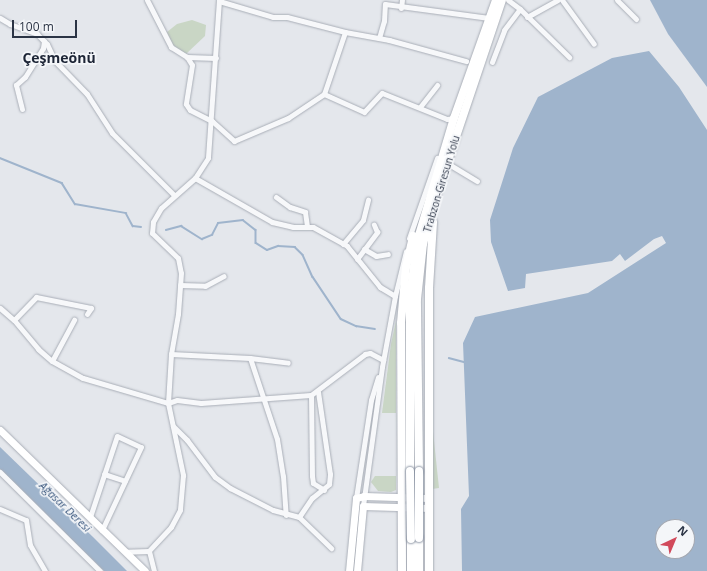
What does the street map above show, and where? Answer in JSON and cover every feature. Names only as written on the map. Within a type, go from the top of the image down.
[{"type":"highway","name":"Trabzon-Giresun Yolu","points":[[415,538],[410,471],[410,298],[417,242],[454,118],[496,0]]},
{"type":"highway","name":"Trabzon-Giresun Yolu","points":[[415,538],[419,471],[417,299],[423,244],[434,202],[502,0]]},
{"type":"highway","points":[[402,571],[402,302],[415,225],[438,158],[454,118]]},
{"type":"highway","points":[[429,571],[429,288],[434,202]]},
{"type":"highway","points":[[411,571],[415,538]]},
{"type":"highway","points":[[415,538],[419,571]]},
{"type":"main road","points":[[0,430],[145,571]]},
{"type":"main road","points":[[349,571],[356,498],[364,496],[428,498]]},
{"type":"main road","points":[[357,571],[363,506],[429,508]]},
{"type":"street","points":[[147,0],[171,47],[187,57],[192,65],[186,104],[190,110],[212,121],[234,141],[288,118],[324,94],[345,32]]},
{"type":"street","points":[[125,552],[149,551],[171,527],[180,510],[183,475],[168,403],[171,354],[178,314],[180,285],[178,258],[152,233],[153,222],[174,195],[195,178],[208,158],[212,121],[219,0],[273,17],[287,17],[345,32],[379,38],[466,61]]},
{"type":"street","points":[[401,8],[402,0]]},
{"type":"street","points":[[508,0],[520,9],[569,57]]},
{"type":"street","points":[[528,17],[558,0]]},
{"type":"street","points":[[562,0],[594,44]]},
{"type":"street","points":[[617,0],[636,19]]},
{"type":"street","points":[[379,38],[384,21],[385,4],[401,8],[489,18]]},
{"type":"street","points":[[492,62],[504,30],[520,9]]},
{"type":"street","points":[[0,18],[10,24],[37,34],[44,41],[55,61],[87,94],[112,132],[174,195]]},
{"type":"street","points":[[22,109],[16,85],[25,77],[43,48],[44,41]]},
{"type":"street","points":[[187,57],[216,58]]},
{"type":"street","points":[[420,107],[437,85]]},
{"type":"street","points":[[324,94],[364,112],[382,93],[447,119],[454,118]]},
{"type":"street","points":[[363,506],[383,360],[395,296],[413,221],[438,158]]},
{"type":"street","points":[[447,163],[477,182]]},
{"type":"street","points":[[195,178],[272,222],[313,227],[343,244],[380,287],[395,296]]},
{"type":"street","points":[[276,197],[290,207],[305,212],[306,227]]},
{"type":"street","points":[[343,244],[364,220],[368,200]]},
{"type":"street","points":[[357,259],[377,232],[374,224]]},
{"type":"street","points":[[364,249],[376,256],[388,254]]},
{"type":"street","points":[[180,285],[205,286],[224,276]]},
{"type":"street","points":[[14,320],[36,297],[91,308],[87,314]]},
{"type":"street","points":[[0,308],[14,320],[38,349],[52,361],[83,378],[168,403],[177,400],[201,403],[311,395],[318,392],[365,354],[370,353],[383,360]]},
{"type":"street","points":[[52,361],[74,320]]},
{"type":"street","points":[[171,354],[250,358],[288,363]]},
{"type":"street","points":[[250,358],[280,456],[286,515]]},
{"type":"street","points":[[356,498],[371,400],[382,367]]},
{"type":"street","points":[[299,517],[312,498],[324,490],[329,484],[330,474],[318,392]]},
{"type":"street","points":[[311,395],[312,476],[313,483],[324,490]]},
{"type":"street","points":[[173,425],[188,440],[215,477],[230,488],[286,515],[299,517],[331,548]]},
{"type":"street","points":[[90,517],[117,436],[141,447],[102,530]]},
{"type":"street","points":[[1,474],[100,571]]},
{"type":"street","points":[[104,474],[125,481]]},
{"type":"street","points":[[0,509],[26,520],[30,545],[45,571]]},
{"type":"street","points":[[149,551],[154,571]]},
{"type":"green space","points":[[192,20],[206,25],[205,36],[186,54],[173,45],[167,32],[177,24]]},
{"type":"green space","points":[[396,321],[396,413],[382,413],[391,344]]},
{"type":"green space","points":[[432,422],[439,488],[432,489]]},
{"type":"green space","points":[[375,476],[396,476],[396,490],[391,492],[378,491],[371,482]]},
{"type":"water","points":[[650,0],[707,0],[707,87],[668,34]]},
{"type":"water","points":[[649,51],[679,87],[707,130],[707,571],[462,571],[461,509],[469,496],[463,343],[475,317],[588,293],[666,243],[662,236],[654,239],[625,261],[620,254],[612,261],[526,274],[525,288],[508,291],[491,242],[490,220],[513,148],[538,97],[612,58]]},
{"type":"water","points":[[0,447],[127,571],[104,571],[0,469]]},
{"type":"waterway","points":[[0,158],[62,183],[75,204],[126,213],[133,226],[141,227]]},
{"type":"waterway","points":[[166,230],[181,226],[202,239],[212,235],[218,223],[243,220],[256,230],[256,243],[267,250],[278,246],[295,247],[303,255],[313,277],[341,319],[356,326],[375,329]]},
{"type":"waterway","points":[[449,358],[464,362]]},
{"type":"district","name":"Çeşmeönü","points":[[59,58]]},
{"type":"water label","name":"Ağasar Deresi","points":[[65,507]]}]
